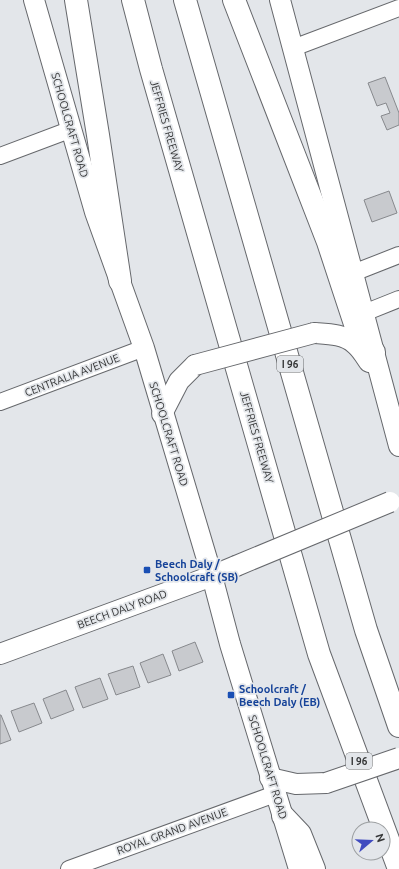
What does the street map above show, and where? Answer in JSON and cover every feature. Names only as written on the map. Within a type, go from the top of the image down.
[{"type":"highway","points":[[76,0],[100,142],[120,281]]},
{"type":"highway","name":"JEFFRIES FREEWAY","points":[[133,0],[151,69],[319,654],[399,869]]},
{"type":"highway","name":"I 96","points":[[185,0],[366,630],[399,726]]},
{"type":"highway","points":[[234,0],[328,242],[358,333],[374,352]]},
{"type":"highway","points":[[283,816],[300,834],[314,869]]},
{"type":"main road","name":"SCHOOLCRAFT ROAD","points":[[34,0],[95,212],[144,348],[162,414],[212,576],[230,644],[299,869]]},
{"type":"main road","points":[[280,0],[381,377]]},
{"type":"main road","points":[[162,414],[178,381],[195,365],[314,334],[330,334],[341,336],[355,344],[381,377],[393,397],[399,446]]},
{"type":"main road","name":"BEECH DALY ROAD","points":[[0,654],[212,576],[395,500]]},
{"type":"main road","points":[[273,786],[326,783],[399,758]]},
{"type":"street","points":[[293,48],[399,8]]},
{"type":"street","points":[[0,156],[72,129]]},
{"type":"street","points":[[353,273],[399,255]]},
{"type":"street","points":[[364,313],[399,299]]},
{"type":"street","name":"CENTRALIA AVENUE","points":[[0,402],[144,348]]},
{"type":"street","name":"ROYAL GRAND AVENUE","points":[[69,869],[273,786]]},
{"type":"building","points":[[385,77],[399,113],[399,125],[387,130],[381,116],[390,113],[386,103],[377,106],[368,83]]},
{"type":"building","points":[[389,191],[397,213],[372,222],[364,200]]},
{"type":"building","points":[[195,642],[203,662],[179,671],[172,651]]},
{"type":"building","points":[[163,654],[171,675],[148,683],[140,663]]},
{"type":"building","points":[[133,666],[140,687],[116,695],[108,674]]},
{"type":"building","points":[[100,678],[108,699],[83,708],[75,687]]},
{"type":"building","points":[[66,690],[74,710],[51,719],[43,699]]},
{"type":"building","points":[[34,703],[42,723],[19,732],[11,711]]},
{"type":"building","points":[[0,715],[11,740],[0,744]]},
{"type":"place","name":"Beech Daly / Schoolcraft (SB)","points":[[147,570]]},
{"type":"place","name":"Schoolcraft / Beech Daly (EB)","points":[[231,695]]}]
